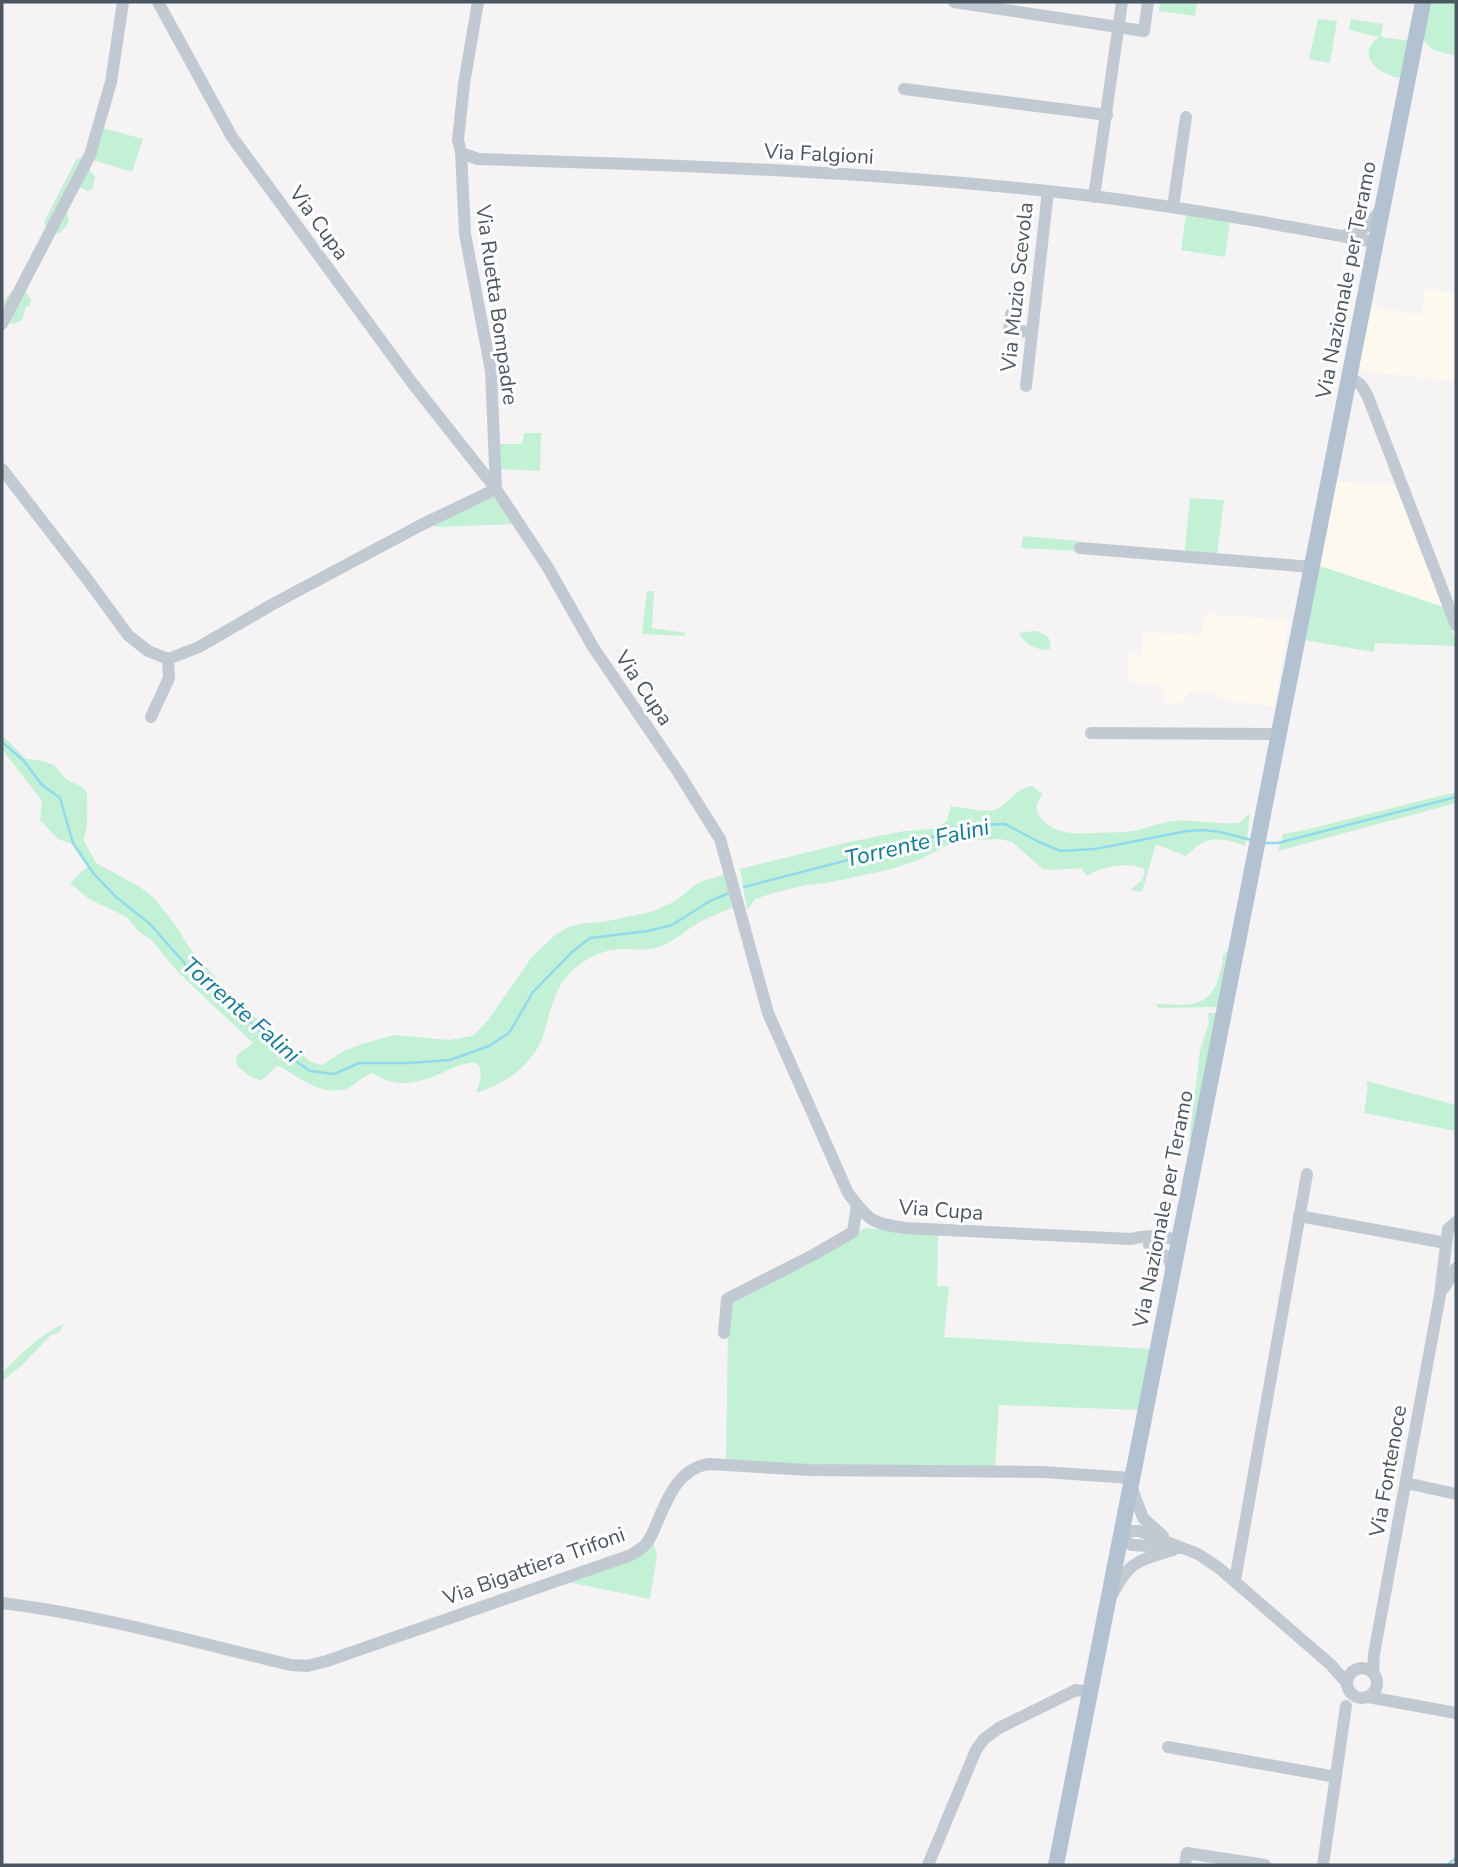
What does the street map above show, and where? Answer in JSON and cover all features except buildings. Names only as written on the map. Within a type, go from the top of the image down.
[{"type":"main road","name":"Via Nazionale per Teramo","points":[[1056,1865],[1423,2]]},
{"type":"street","points":[[2,324],[90,155],[111,82],[123,2]]},
{"type":"street","name":"Via Cupa","points":[[158,2],[232,137],[413,384],[495,489],[547,566],[593,648],[678,772],[720,839],[768,1013],[848,1194],[871,1220],[880,1225],[1131,1240],[1137,1243],[1150,1240],[1171,1245],[1178,1242]]},
{"type":"street","name":"Via Ruetta Bompadre","points":[[478,2],[458,140],[465,234],[491,371],[495,489]]},
{"type":"street","points":[[954,2],[1144,31],[1148,2]]},
{"type":"street","points":[[1094,197],[1122,2]]},
{"type":"street","points":[[904,89],[1107,115]]},
{"type":"street","points":[[1173,207],[1186,117]]},
{"type":"street","name":"Via Falgioni","points":[[461,153],[478,159],[685,165],[896,177],[1048,191],[1173,207],[1375,242]]},
{"type":"street","name":"Via Muzio Scevola","points":[[1026,386],[1048,191]]},
{"type":"street","points":[[1339,234],[1353,234],[1361,230],[1383,206]]},
{"type":"street","points":[[1011,314],[1009,330],[1032,332]]},
{"type":"street","points":[[1348,379],[1361,384],[1368,397],[1456,625]]},
{"type":"street","points":[[2,469],[128,635],[148,650],[168,659],[199,648],[273,604],[495,489]]},
{"type":"street","points":[[1080,548],[1312,567]]},
{"type":"street","points":[[151,717],[169,678],[168,659]]},
{"type":"street","points":[[1091,733],[1278,734]]},
{"type":"street","points":[[1235,1580],[1307,1174]]},
{"type":"street","points":[[724,1333],[727,1298],[853,1232],[858,1205]]},
{"type":"street","points":[[1173,1270],[1168,1258],[1150,1240],[1174,1228],[1184,1210]]},
{"type":"street","points":[[1299,1216],[1446,1243]]},
{"type":"street","name":"Via Fontenoce","points":[[1361,1683],[1374,1654],[1440,1295],[1448,1229],[1456,1222]]},
{"type":"street","name":"Via Fontenoce","points":[[1440,1295],[1456,1268]]},
{"type":"street","name":"Via Bigattiera Trifoni","points":[[2,1603],[113,1623],[291,1665],[307,1666],[631,1555],[644,1545],[651,1535],[668,1497],[680,1480],[699,1465],[809,1470],[1043,1472],[1131,1482]]},
{"type":"street","points":[[1131,1482],[1143,1518],[1180,1548]]},
{"type":"street","points":[[1405,1483],[1456,1494]]},
{"type":"street","points":[[1120,1536],[1132,1545],[1180,1548],[1198,1554],[1235,1580],[1330,1664],[1361,1683],[1402,1702],[1456,1713]]},
{"type":"street","points":[[1108,1601],[1121,1578],[1133,1566],[1150,1556],[1180,1548]]},
{"type":"street","points":[[1323,1865],[1346,1706],[1361,1683]]},
{"type":"street","points":[[928,1865],[976,1750],[984,1739],[999,1728],[1076,1690],[1090,1692]]},
{"type":"street","points":[[1168,1747],[1336,1777]]},
{"type":"street","points":[[1185,1865],[1187,1853],[1265,1865]]},
{"type":"shaded area","points":[[1425,289],[1456,293],[1456,382],[1364,371],[1358,361],[1369,306],[1421,315]]},
{"type":"shaded area","points":[[1334,481],[1399,486],[1447,608],[1317,565]]},
{"type":"shaded area","points":[[1204,614],[1289,620],[1274,707],[1218,699],[1219,694],[1191,691],[1183,703],[1165,703],[1163,685],[1128,682],[1129,654],[1141,655],[1143,632],[1202,635]]},
{"type":"green space","points":[[1160,2],[1197,2],[1195,16],[1159,11]]},
{"type":"green space","points":[[1428,2],[1456,3],[1456,56],[1433,50],[1422,39]]},
{"type":"green space","points":[[1318,19],[1337,21],[1330,63],[1309,59]]},
{"type":"green space","points":[[1351,19],[1383,24],[1381,37],[1410,41],[1402,78],[1386,73],[1373,64],[1369,51],[1379,37],[1349,30]]},
{"type":"green space","points":[[103,128],[143,139],[132,172],[93,160],[89,169],[95,177],[92,189],[87,191],[79,187],[66,211],[69,221],[67,226],[61,232],[54,233],[44,223],[46,218],[76,160],[84,156]]},
{"type":"green space","points":[[1186,215],[1230,221],[1225,257],[1181,250]]},
{"type":"green space","points":[[15,288],[24,290],[31,300],[22,320],[14,324],[8,323],[2,315],[2,303]]},
{"type":"green space","points":[[524,433],[541,433],[540,471],[497,469],[497,444],[522,444]]},
{"type":"green space","points":[[493,493],[514,524],[437,527],[431,524]]},
{"type":"green space","points":[[1190,498],[1224,500],[1217,555],[1187,552],[1185,549]]},
{"type":"green space","points":[[1023,536],[1079,541],[1078,551],[1021,548]]},
{"type":"green space","points":[[1317,565],[1447,608],[1456,646],[1375,643],[1374,652],[1304,640]]},
{"type":"green space","points":[[647,591],[654,591],[652,628],[685,633],[685,636],[642,634]]},
{"type":"green space","points":[[1034,631],[1047,636],[1050,649],[1032,646],[1024,641],[1019,633]]},
{"type":"green space","points":[[2,735],[26,759],[54,765],[66,779],[87,793],[87,823],[83,839],[96,863],[153,897],[191,950],[240,1005],[311,1062],[322,1065],[344,1051],[395,1035],[449,1040],[473,1036],[489,1019],[531,958],[568,927],[655,911],[675,901],[698,883],[725,874],[734,907],[700,922],[659,947],[609,951],[579,965],[567,976],[557,992],[543,1036],[532,1056],[507,1079],[487,1089],[476,1093],[480,1068],[476,1063],[460,1065],[430,1078],[408,1083],[389,1081],[372,1073],[348,1088],[339,1090],[311,1085],[278,1065],[261,1081],[237,1066],[236,1056],[253,1043],[179,973],[127,917],[89,899],[70,883],[87,867],[72,844],[58,839],[40,820],[42,801],[2,749]]},
{"type":"green space","points":[[1032,786],[1043,794],[1038,801],[1038,813],[1049,826],[1063,832],[1127,832],[1165,822],[1183,821],[1239,823],[1250,813],[1245,846],[1210,840],[1185,856],[1156,844],[1142,892],[1130,890],[1144,876],[1144,869],[1138,867],[1115,866],[1087,876],[1081,868],[1043,869],[1012,842],[1000,839],[971,840],[948,845],[919,860],[888,870],[770,894],[755,899],[747,910],[740,869],[849,842],[904,831],[934,829],[947,821],[951,806],[991,811],[1005,804],[1026,787]]},
{"type":"green space","points":[[1456,792],[1456,803],[1278,851],[1283,834]]},
{"type":"green space","points":[[1231,948],[1220,1007],[1159,1008],[1155,1004],[1192,1004],[1207,998],[1217,982],[1223,955]]},
{"type":"green space","points":[[1208,1013],[1218,1013],[1193,1141],[1189,1141],[1200,1050],[1209,1023]]},
{"type":"green space","points":[[1366,1081],[1456,1105],[1456,1131],[1364,1113],[1368,1087]]},
{"type":"green space","points":[[865,1228],[938,1235],[937,1286],[949,1286],[944,1337],[1152,1349],[1140,1410],[999,1405],[995,1469],[726,1461],[728,1332],[732,1302],[841,1245]]},
{"type":"green space","points":[[63,1324],[60,1332],[51,1335],[20,1367],[2,1381],[2,1373],[23,1352]]},
{"type":"green space","points":[[653,1542],[657,1555],[650,1599],[568,1582]]},
{"type":"waterway","name":"Torrente Falini","points":[[2,742],[24,761],[42,785],[60,798],[73,843],[94,874],[116,897],[150,924],[196,976],[310,1071],[334,1074],[359,1063],[450,1060],[489,1046],[509,1033],[533,992],[572,952],[590,938],[648,931],[672,925],[710,901],[729,893]]},
{"type":"waterway","name":"Torrente Falini","points":[[1265,843],[1278,843],[1456,797]]},
{"type":"waterway","name":"Torrente Falini","points":[[744,887],[976,825],[1005,824],[1061,851],[1095,849],[1204,830],[1251,840]]},
{"type":"waterway","points":[[1447,1865],[1456,1858]]}]
